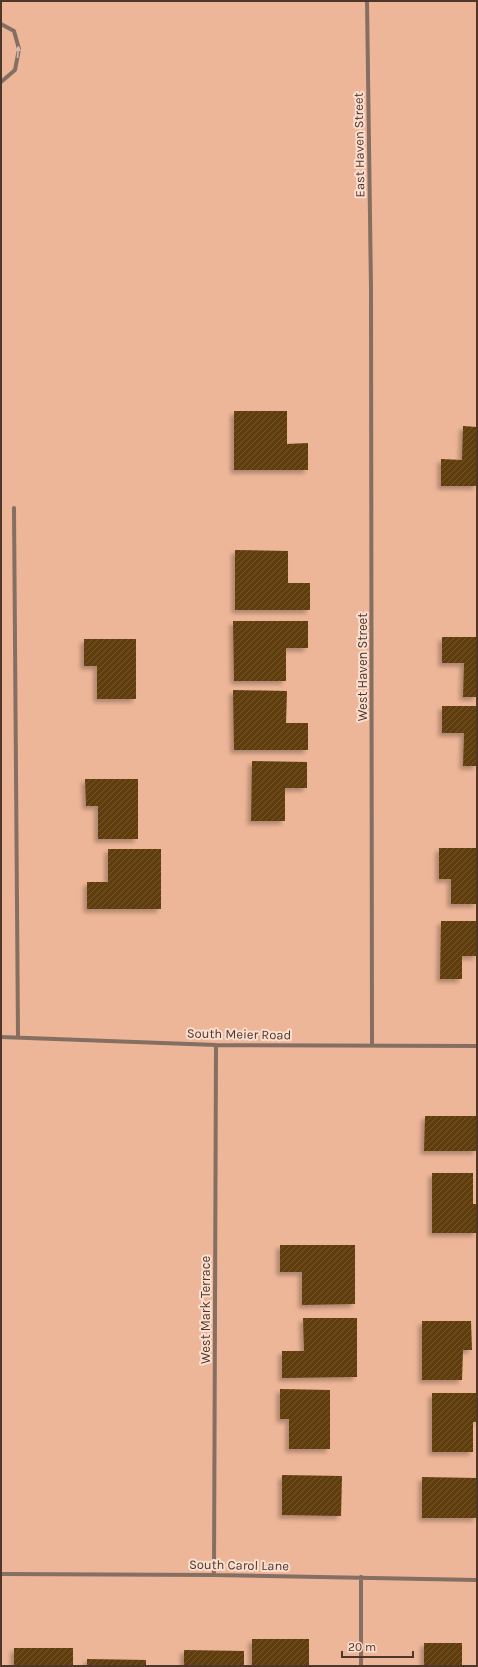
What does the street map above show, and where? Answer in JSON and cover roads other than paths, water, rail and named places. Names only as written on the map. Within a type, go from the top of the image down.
[{"type":"street","name":"East Haven Street","points":[[367,1],[371,288]]},
{"type":"street","points":[[1,24],[14,31],[19,49],[15,70],[1,82]]},
{"type":"street","name":"West Haven Street","points":[[371,288],[372,1045]]},
{"type":"street","points":[[14,508],[18,1037]]},
{"type":"street","name":"South Meier Road","points":[[1,1037],[216,1045],[477,1046]]},
{"type":"street","name":"West Mark Terrace","points":[[214,1575],[216,1045]]},
{"type":"street","name":"South Carol Lane","points":[[1,1574],[214,1575],[477,1580]]},
{"type":"street","points":[[361,1577],[361,1666]]}]
